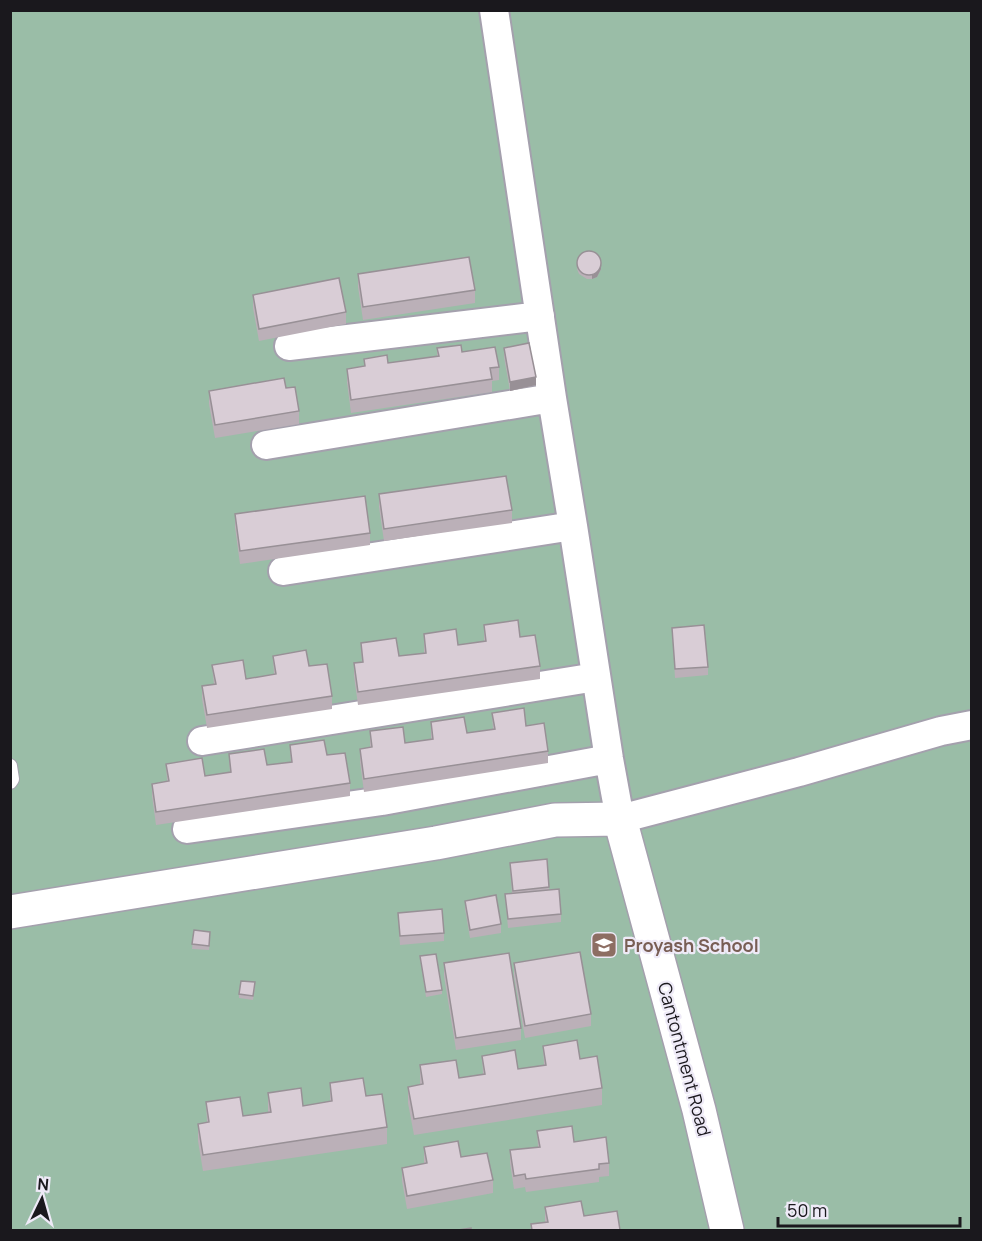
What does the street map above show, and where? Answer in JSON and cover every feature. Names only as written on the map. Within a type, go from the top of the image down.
[{"type":"street","points":[[494,10],[552,398],[620,819]]},
{"type":"street","points":[[289,346],[540,316]]},
{"type":"street","points":[[266,445],[552,398]]},
{"type":"street","points":[[282,571],[573,526]]},
{"type":"street","points":[[202,741],[596,677]]},
{"type":"street","points":[[10,912],[436,843],[555,820],[620,819],[788,776],[972,724]]},
{"type":"street","points":[[187,829],[382,801],[609,759]]},
{"type":"street","name":"Cantontment Road","points":[[620,819],[699,1110],[727,1230]]},
{"type":"lane","points":[[10,766],[12,779],[10,782]]},
{"type":"green space","points":[[11,11],[971,11],[971,1230],[11,1230]]},
{"type":"building","points":[[589,251],[597,255],[601,263],[597,271],[589,275],[581,271],[577,263],[581,255]]},
{"type":"building","points":[[469,257],[475,290],[363,307],[358,274]]},
{"type":"building","points":[[339,278],[346,312],[259,329],[253,295]]},
{"type":"building","points":[[529,343],[536,377],[510,382],[504,348]]},
{"type":"building","points":[[461,345],[462,352],[495,347],[499,367],[490,368],[492,379],[351,400],[347,369],[365,366],[364,359],[387,355],[388,363],[439,356],[437,348]]},
{"type":"building","points":[[284,378],[286,388],[295,387],[299,411],[215,425],[209,391]]},
{"type":"building","points":[[506,476],[512,510],[384,529],[379,494]]},
{"type":"building","points":[[365,496],[370,533],[240,551],[235,514]]},
{"type":"building","points":[[518,620],[520,637],[535,635],[540,666],[358,692],[354,663],[363,662],[361,643],[396,638],[399,656],[426,653],[424,634],[456,629],[458,645],[486,641],[484,625]]},
{"type":"building","points":[[704,625],[708,667],[675,669],[672,628]]},
{"type":"building","points":[[306,650],[309,666],[327,664],[332,696],[207,715],[202,686],[216,684],[212,665],[243,660],[246,679],[276,674],[273,656]]},
{"type":"building","points":[[524,708],[526,726],[544,723],[548,751],[364,779],[360,749],[372,747],[370,731],[403,727],[405,743],[433,739],[431,722],[464,717],[467,733],[495,729],[492,713]]},
{"type":"building","points":[[324,740],[327,755],[345,753],[350,783],[156,812],[152,784],[169,781],[166,764],[202,758],[205,776],[231,772],[229,754],[264,749],[267,765],[292,762],[290,745]]},
{"type":"building","points":[[547,859],[549,887],[513,891],[510,863]]},
{"type":"building","points":[[559,889],[561,914],[508,919],[505,894]]},
{"type":"building","points":[[496,895],[501,924],[470,930],[465,901]]},
{"type":"building","points":[[442,909],[444,933],[400,936],[398,913]]},
{"type":"building","points":[[194,930],[210,932],[209,946],[192,944]]},
{"type":"building","points":[[580,952],[591,1014],[525,1026],[514,963]]},
{"type":"building","points":[[509,953],[521,1028],[456,1038],[444,963]]},
{"type":"building","points":[[436,954],[442,990],[426,992],[420,956]]},
{"type":"building","points":[[241,981],[255,982],[253,996],[239,994]]},
{"type":"building","points":[[577,1040],[580,1059],[597,1056],[602,1088],[414,1119],[408,1087],[423,1084],[420,1065],[456,1060],[459,1078],[485,1074],[482,1056],[515,1050],[518,1069],[546,1065],[543,1046]]},
{"type":"building","points":[[363,1078],[366,1096],[382,1094],[387,1127],[203,1155],[198,1124],[209,1122],[206,1102],[240,1097],[243,1116],[271,1112],[268,1093],[301,1088],[303,1106],[332,1101],[330,1083]]},
{"type":"building","points":[[572,1126],[574,1142],[606,1137],[609,1163],[599,1164],[599,1169],[526,1179],[525,1174],[514,1176],[510,1150],[540,1147],[537,1131]]},
{"type":"building","points":[[458,1141],[461,1157],[487,1153],[493,1180],[407,1196],[402,1168],[427,1163],[424,1147]]},
{"type":"building","points":[[581,1201],[584,1216],[617,1211],[620,1230],[532,1230],[531,1224],[548,1222],[545,1207]]},
{"type":"place","name":"Proyash School","points":[[604,945]]}]
